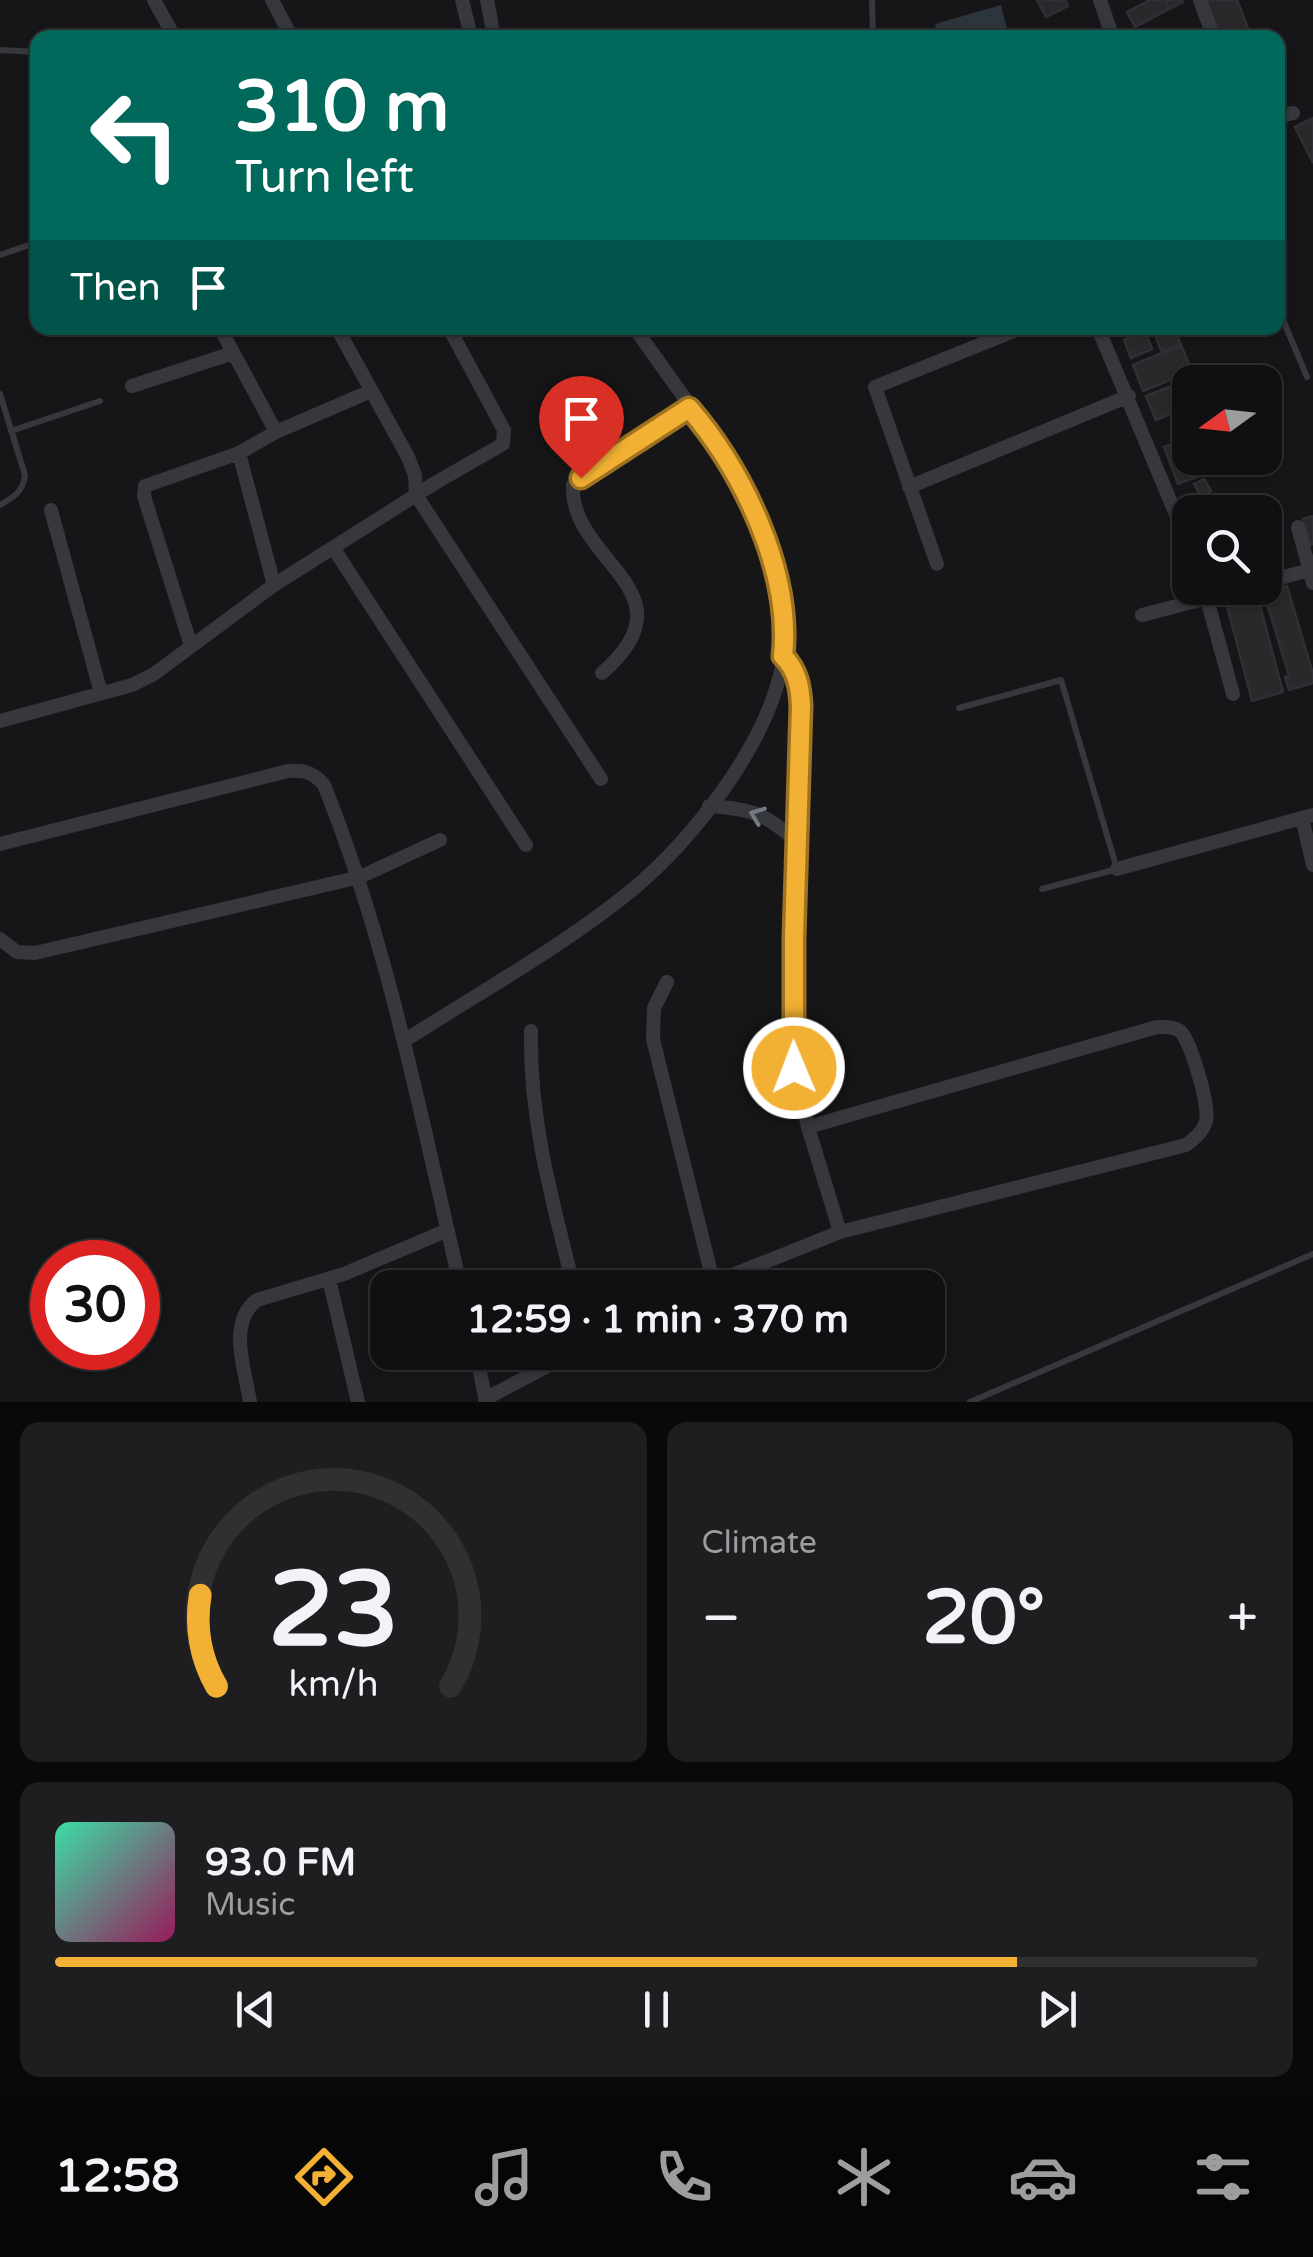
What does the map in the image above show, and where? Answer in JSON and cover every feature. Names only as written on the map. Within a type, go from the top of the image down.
[{"type":"street","points":[[154,0],[170,30]]},
{"type":"street","points":[[272,0],[288,30]]},
{"type":"street","points":[[462,0],[469,28]]},
{"type":"street","points":[[486,0],[491,21]]},
{"type":"street","points":[[1100,0],[1110,30]]},
{"type":"street","points":[[1200,0],[1211,30]]},
{"type":"street","points":[[1285,116],[1293,113]]},
{"type":"street","points":[[224,335],[276,432]]},
{"type":"street","points":[[340,335],[408,457],[416,495],[601,779]]},
{"type":"street","points":[[0,704],[2,720],[132,685],[154,674],[274,585],[416,495],[499,448],[506,440],[504,430],[453,335]]},
{"type":"street","points":[[404,1041],[631,890],[674,851],[746,754],[773,696],[786,633],[782,592],[772,553],[746,495],[640,335]]},
{"type":"street","points":[[937,564],[876,388],[1004,335]]},
{"type":"street","points":[[1101,335],[1172,504]]},
{"type":"street","points":[[132,386],[233,353]]},
{"type":"street","points":[[191,646],[144,496],[145,486],[238,453],[371,391]]},
{"type":"street","points":[[910,486],[1128,396]]},
{"type":"street","points":[[602,673],[626,648],[640,617],[618,573],[579,518],[572,500],[573,486],[689,408]]},
{"type":"street","points":[[238,453],[274,585]]},
{"type":"street","points":[[51,510],[101,694]]},
{"type":"street","points":[[1282,579],[1312,574],[1298,526]]},
{"type":"street","points":[[334,550],[526,845]]},
{"type":"street","points":[[1142,615],[1172,605]]},
{"type":"street","points":[[1209,605],[1234,694]]},
{"type":"street","points":[[783,656],[792,665],[800,684],[801,706],[794,1068],[840,1232]]},
{"type":"street","points":[[0,844],[288,771],[304,770],[324,785],[360,877],[404,1041],[458,1270]]},
{"type":"street","points":[[709,806],[762,814],[797,842]]},
{"type":"street","points":[[1118,870],[1308,817],[1313,865]]},
{"type":"street","points":[[0,939],[18,952],[35,953],[360,877],[440,840]]},
{"type":"street","points":[[667,982],[654,1008],[653,1039],[703,1270]]},
{"type":"street","points":[[742,1270],[840,1232],[1186,1145],[1206,1124],[1207,1109],[1189,1045],[1181,1032],[1157,1027],[808,1127]]},
{"type":"street","points":[[530,1032],[530,1076],[537,1134],[570,1270]]},
{"type":"street","points":[[250,1402],[240,1337],[241,1316],[257,1300],[330,1279],[448,1230]]},
{"type":"street","points":[[330,1279],[358,1402]]},
{"type":"street","points":[[480,1370],[486,1400],[541,1370]]},
{"type":"lane","points":[[872,0],[873,30]]},
{"type":"lane","points":[[0,50],[30,52]]},
{"type":"lane","points":[[0,255],[30,245]]},
{"type":"lane","points":[[1285,325],[1306,377]]},
{"type":"lane","points":[[0,394],[25,475],[24,486],[16,496],[0,505]]},
{"type":"lane","points":[[12,431],[100,401]]},
{"type":"lane","points":[[959,708],[1061,680],[1118,870],[1042,889]]},
{"type":"lane","points":[[970,1402],[1313,1254]]},
{"type":"shaded area","points":[[1001,5],[1007,30],[936,30],[935,24]]},
{"type":"building","points":[[1037,0],[1065,0],[1068,6],[1046,17]]},
{"type":"building","points":[[1150,0],[1165,0],[1169,9],[1135,27],[1127,12]]},
{"type":"building","points":[[1165,0],[1182,0],[1183,2],[1169,9]]},
{"type":"building","points":[[1205,0],[1237,0],[1249,30],[1217,30]]},
{"type":"building","points":[[1313,118],[1313,163],[1295,127]]},
{"type":"building","points":[[1146,335],[1152,349],[1131,358],[1124,340]]},
{"type":"building","points":[[1155,335],[1177,335],[1181,345],[1162,352]]},
{"type":"building","points":[[1181,345],[1189,365],[1172,365],[1172,379],[1143,391],[1133,365]]},
{"type":"building","points":[[1172,386],[1172,413],[1156,420],[1146,396]]},
{"type":"building","points":[[1172,444],[1172,468],[1164,447]]},
{"type":"building","points":[[1175,475],[1202,475],[1178,484]]},
{"type":"building","points":[[1204,479],[1211,491],[1200,495],[1194,484]]},
{"type":"building","points":[[1313,516],[1313,544],[1310,545],[1303,519]]},
{"type":"building","points":[[1287,586],[1313,674],[1313,683],[1289,690],[1285,677],[1289,676],[1268,605],[1282,605],[1282,588]]},
{"type":"building","points":[[1227,605],[1260,605],[1283,692],[1252,701]]},
{"type":"tunnel","points":[[491,21],[493,30]]},
{"type":"route","points":[[581,478],[689,408],[746,495],[772,553],[782,592],[786,633],[783,656],[792,665],[800,684],[801,706],[794,1068]]}]
